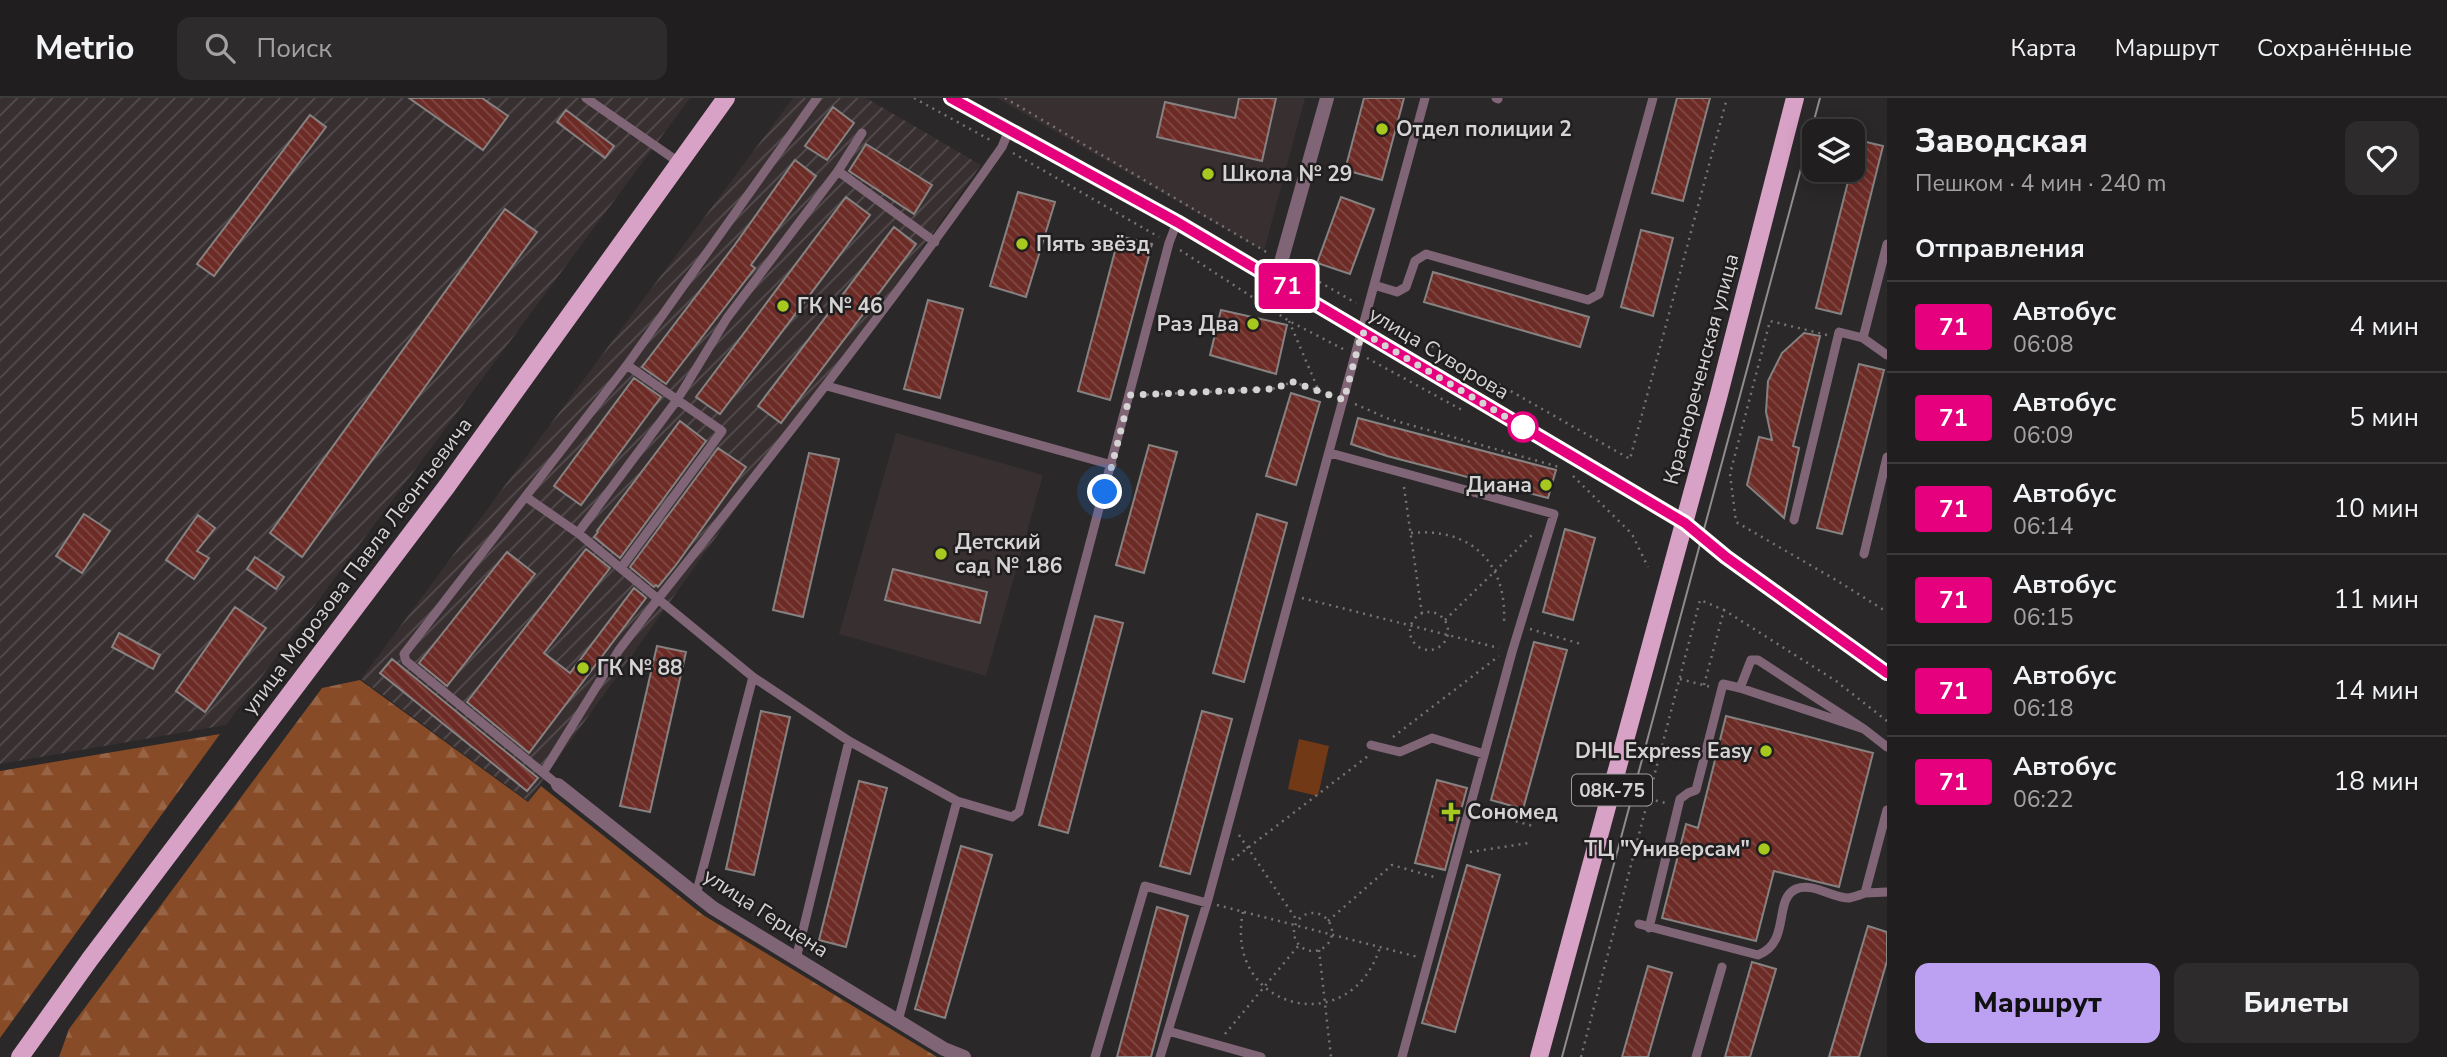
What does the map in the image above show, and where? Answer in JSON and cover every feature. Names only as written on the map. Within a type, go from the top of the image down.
[{"type":"main road","name":"улица Морозова Павла Леонтьевича","points":[[20,1057],[106,938],[447,486],[726,98]]},
{"type":"main road","name":"улица Суворова","points":[[951,98],[1276,279],[1685,523],[1726,557],[1887,673]]},
{"type":"main road","name":"Краснореченская улица","points":[[1539,1057],[1685,523],[1796,98]]},
{"type":"street","points":[[1276,279],[1327,98]]},
{"type":"street","name":"улица Герцена","points":[[558,785],[713,908],[944,1049],[964,1057]]},
{"type":"lane","points":[[586,98],[681,163]]},
{"type":"lane","points":[[558,785],[406,662],[404,657],[627,365],[817,98]]},
{"type":"lane","points":[[1160,1057],[1230,821],[1425,98]]},
{"type":"lane","points":[[1374,285],[1397,292],[1406,287],[1415,261],[1426,254],[1588,300],[1599,295],[1653,98]]},
{"type":"lane","points":[[543,773],[619,650],[827,386],[935,242],[1002,147],[1009,130]]},
{"type":"lane","points":[[578,533],[677,400],[727,318],[838,171],[862,133]]},
{"type":"lane","points":[[838,171],[935,242]]},
{"type":"lane","points":[[526,497],[578,533],[753,677],[849,741],[957,801],[1012,817],[1019,812],[1169,243],[1177,222]]},
{"type":"lane","points":[[1863,338],[1887,244]]},
{"type":"lane","points":[[1794,520],[1839,332],[1863,338],[1887,355]]},
{"type":"lane","points":[[621,568],[722,431],[627,365]]},
{"type":"lane","points":[[827,386],[1112,465]]},
{"type":"lane","points":[[1330,453],[1554,514],[1519,626],[1402,1057]]},
{"type":"lane","points":[[1864,554],[1887,457]]},
{"type":"lane","points":[[1740,688],[1751,660],[1758,660],[1887,747]]},
{"type":"lane","points":[[696,895],[753,677]]},
{"type":"lane","points":[[1649,928],[1681,799],[1696,790],[1724,684],[1864,729]]},
{"type":"lane","points":[[1375,746],[1400,752],[1432,738],[1484,754]]},
{"type":"lane","points":[[796,959],[849,741]]},
{"type":"lane","points":[[898,1021],[957,801]]},
{"type":"lane","points":[[1865,893],[1887,810]]},
{"type":"lane","points":[[1095,1057],[1145,886],[1207,903]]},
{"type":"lane","points":[[1639,924],[1758,955],[1769,951],[1776,942],[1786,898],[1795,889],[1808,888],[1849,898],[1865,893],[1887,892]]},
{"type":"lane","points":[[1696,1057],[1722,967]]},
{"type":"lane","points":[[1168,1031],[1261,1057]]},
{"type":"path","points":[[914,98],[1169,243],[1289,321],[1374,360],[1470,415]]},
{"type":"path","points":[[1005,98],[1266,252]]},
{"type":"path","points":[[1301,271],[1630,459],[1727,98]]},
{"type":"path","points":[[1289,321],[1318,389]]},
{"type":"path","points":[[1838,338],[1770,321],[1730,474],[1736,522],[1887,612]]},
{"type":"path","points":[[1130,395],[1272,389],[1293,382],[1318,389],[1389,419],[1566,469]]},
{"type":"path","points":[[1542,455],[1566,469],[1632,534],[1648,567]]},
{"type":"path","points":[[1402,473],[1422,614]]},
{"type":"path","points":[[1445,620],[1554,514]]},
{"type":"path","points":[[1411,533],[1444,533],[1474,546],[1495,571],[1502,587],[1504,622],[1581,644]]},
{"type":"path","points":[[1215,873],[1375,746],[1506,650],[1291,596]]},
{"type":"path","points":[[1581,1057],[1700,600],[1724,610]]},
{"type":"path","points":[[1422,614],[1438,614],[1445,620],[1448,635],[1443,645],[1435,650],[1425,650],[1416,645],[1411,636],[1411,626],[1415,619],[1422,614]]},
{"type":"path","points":[[1680,679],[1721,690]]},
{"type":"path","points":[[1649,799],[1679,807]]},
{"type":"path","points":[[1469,809],[1533,826]]},
{"type":"path","points":[[1230,821],[1297,924]]},
{"type":"path","points":[[1456,854],[1529,843]]},
{"type":"path","points":[[1328,921],[1392,865],[1448,881]]},
{"type":"path","points":[[1207,903],[1428,959]]},
{"type":"path","points":[[1243,912],[1240,935],[1243,957],[1250,971],[1264,987],[1285,1000],[1300,1004],[1325,1002],[1345,996],[1371,968],[1380,947]]},
{"type":"path","points":[[1309,914],[1318,914],[1328,921],[1332,935],[1328,944],[1319,950],[1308,950],[1299,945],[1295,936],[1297,924],[1309,914]]},
{"type":"path","points":[[1216,1045],[1299,945]]},
{"type":"path","points":[[1319,950],[1331,1057]]},
{"type":"shaded area","points":[[0,98],[690,98],[226,725],[0,764]]},
{"type":"shaded area","points":[[793,98],[866,98],[981,165],[528,801],[361,679]]},
{"type":"shaded area","name":"Школа № 29","points":[[997,98],[1305,98],[1264,251]]},
{"type":"shaded area","name":"Детский сад № 186","points":[[896,433],[1043,475],[986,676],[839,634]]},
{"type":"shaded area","points":[[1299,739],[1329,746],[1318,796],[1288,789]]},
{"type":"green space","points":[[360,680],[528,802],[541,786],[703,915],[937,1057],[59,1057],[69,1029],[322,688]]},
{"type":"green space","points":[[220,734],[0,1038],[0,771]]},
{"type":"building","points":[[409,98],[482,98],[508,116],[483,150]]},
{"type":"building","points":[[1239,98],[1276,98],[1262,161],[1157,137],[1165,102],[1235,118]]},
{"type":"building","points":[[1364,98],[1404,98],[1382,180],[1345,170]]},
{"type":"building","points":[[1677,98],[1710,98],[1683,201],[1652,193]]},
{"type":"building","points":[[833,107],[854,123],[827,160],[805,146]]},
{"type":"building","points":[[566,110],[614,146],[605,158],[557,122]]},
{"type":"building","points":[[310,115],[326,127],[214,276],[197,264]]},
{"type":"building","points":[[1865,142],[1883,146],[1841,314],[1816,308],[1848,182],[1865,182]]},
{"type":"building","points":[[866,144],[932,185],[914,214],[849,171]]},
{"type":"building","points":[[795,160],[816,176],[751,265],[755,268],[666,384],[642,367]]},
{"type":"building","name":"Пять звёзд","points":[[1018,192],[1055,202],[1026,297],[990,286]]},
{"type":"building","name":"ГК № 46","points":[[846,197],[870,215],[720,414],[696,397]]},
{"type":"building","points":[[1341,197],[1374,209],[1350,274],[1317,263]]},
{"type":"building","points":[[505,209],[537,232],[302,557],[270,533]]},
{"type":"building","points":[[894,227],[916,244],[781,423],[758,406]]},
{"type":"building","points":[[1641,230],[1673,238],[1653,316],[1621,307]]},
{"type":"building","points":[[1119,236],[1152,244],[1110,400],[1078,391]]},
{"type":"building","points":[[1433,272],[1589,317],[1580,347],[1424,302]]},
{"type":"building","points":[[928,300],[963,309],[940,398],[904,389]]},
{"type":"building","points":[[1221,310],[1287,325],[1276,374],[1210,355]]},
{"type":"building","points":[[1804,333],[1820,336],[1793,446],[1799,448],[1784,518],[1747,485],[1759,437],[1772,440],[1766,412],[1768,381],[1782,353]]},
{"type":"building","points":[[1859,364],[1884,370],[1842,534],[1817,528]]},
{"type":"building","points":[[634,378],[661,397],[581,505],[554,486]]},
{"type":"building","points":[[1291,393],[1320,402],[1296,485],[1266,476]]},
{"type":"building","points":[[1358,418],[1556,470],[1548,498],[1351,444]]},
{"type":"building","points":[[680,421],[706,441],[620,558],[594,537]]},
{"type":"building","points":[[1149,445],[1177,452],[1144,573],[1116,565]]},
{"type":"building","points":[[718,448],[746,467],[676,565],[658,587],[654,587],[630,567]]},
{"type":"building","points":[[809,453],[839,459],[803,617],[773,610]]},
{"type":"building","points":[[84,514],[110,531],[82,573],[56,556]]},
{"type":"building","points":[[1257,514],[1287,523],[1244,682],[1213,673]]},
{"type":"building","points":[[198,515],[215,528],[197,551],[209,558],[194,579],[166,560]]},
{"type":"building","points":[[1565,529],[1595,538],[1573,620],[1543,612]]},
{"type":"building","points":[[586,549],[610,568],[544,653],[570,673],[634,588],[646,598],[529,753],[467,702]]},
{"type":"building","points":[[507,552],[535,574],[447,686],[419,663]]},
{"type":"building","points":[[255,557],[284,577],[276,589],[247,569]]},
{"type":"building","points":[[893,569],[987,592],[980,623],[885,600]]},
{"type":"building","points":[[235,607],[266,628],[205,712],[176,691]]},
{"type":"building","points":[[1095,616],[1123,623],[1068,833],[1039,825]]},
{"type":"building","points":[[119,633],[160,655],[153,669],[112,647]]},
{"type":"building","points":[[1534,642],[1567,650],[1523,809],[1491,800]]},
{"type":"building","points":[[657,646],[686,652],[650,812],[620,806]]},
{"type":"building","points":[[392,659],[538,778],[527,791],[380,673]]},
{"type":"building","points":[[761,711],[790,717],[754,875],[726,869]]},
{"type":"building","points":[[1202,711],[1232,719],[1190,874],[1160,866]]},
{"type":"building","name":"ТЦ \"Универсам\"","points":[[1726,716],[1873,753],[1839,887],[1774,871],[1756,941],[1662,918],[1686,824],[1698,828]]},
{"type":"building","points":[[1437,780],[1467,788],[1445,870],[1415,863]]},
{"type":"building","points":[[859,781],[887,788],[846,947],[819,940]]},
{"type":"building","points":[[961,846],[992,855],[945,1018],[915,1009]]},
{"type":"building","points":[[1467,865],[1500,875],[1455,1032],[1422,1023]]},
{"type":"building","points":[[1157,907],[1188,916],[1151,1057],[1117,1057]]},
{"type":"building","points":[[1868,926],[1887,932],[1887,961],[1859,1057],[1829,1057]]},
{"type":"building","points":[[1752,962],[1776,969],[1750,1057],[1725,1057]]},
{"type":"building","points":[[1648,966],[1672,973],[1648,1057],[1622,1057]]},
{"type":"tram line","points":[[1562,1057],[1820,98]]},
{"type":"bus line","name":"71","points":[[951,98],[1177,222],[1685,523],[1726,557],[1887,673]]},
{"type":"place","name":"Отдел полиции 2","points":[[1382,129]]},
{"type":"place","name":"Школа № 29","points":[[1208,174]]},
{"type":"place","name":"Пять звёзд","points":[[1022,244]]},
{"type":"place","name":"ГК № 46","points":[[783,306]]},
{"type":"place","name":"Раз Два","points":[[1253,324]]},
{"type":"place","name":"Диана","points":[[1546,485]]},
{"type":"place","name":"Детский сад № 186","points":[[941,554]]},
{"type":"place","name":"ГК № 88","points":[[583,668]]},
{"type":"place","name":"DHL Express Easy","points":[[1766,751]]},
{"type":"place","name":"Сономед","points":[[1451,812]]},
{"type":"place","name":"ТЦ \"Универсам\"","points":[[1764,849]]},
{"type":"route","points":[[1105,492],[1130,395],[1272,389],[1293,382],[1344,400],[1362,332],[1523,427]]}]
